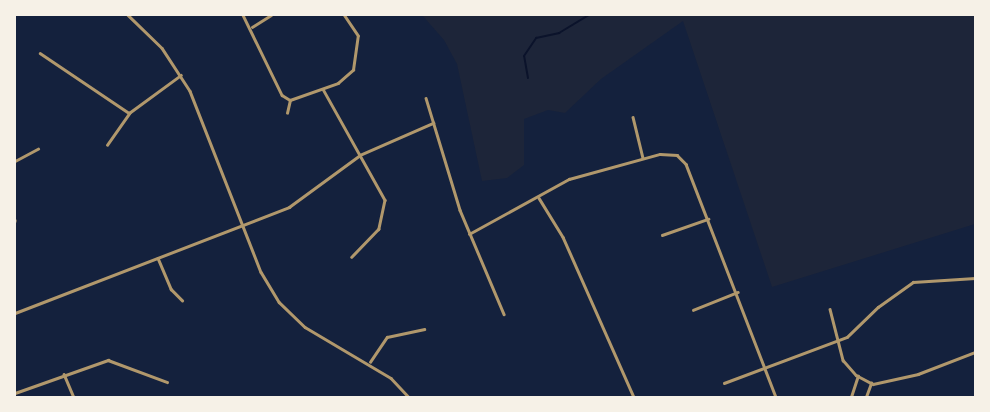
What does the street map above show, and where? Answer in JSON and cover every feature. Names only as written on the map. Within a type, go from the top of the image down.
[{"type":"street","points":[[128,15],[162,48],[181,76],[261,272],[279,302],[319,336],[370,362],[408,397]]},
{"type":"street","points":[[243,15],[252,27],[282,96],[290,100],[323,89],[346,78],[357,61],[358,36],[344,15]]},
{"type":"street","points":[[252,27],[271,15]]},
{"type":"street","points":[[40,53],[129,113]]},
{"type":"street","points":[[106,145],[129,113],[181,76]]},
{"type":"street","points":[[323,89],[360,155],[385,206],[377,234],[352,257]]},
{"type":"street","points":[[426,98],[469,234],[504,314]]},
{"type":"street","points":[[287,113],[290,100]]},
{"type":"street","points":[[633,118],[643,158]]},
{"type":"street","points":[[15,313],[298,202],[360,155],[433,123]]},
{"type":"street","points":[[15,161],[38,149]]},
{"type":"street","points":[[469,234],[538,198],[569,179],[643,158],[668,153],[684,160],[738,292],[776,397]]},
{"type":"street","points":[[538,198],[563,237],[634,397]]},
{"type":"street","points":[[662,235],[708,219]]},
{"type":"street","points":[[158,258],[171,289],[182,300]]},
{"type":"street","points":[[724,383],[836,343],[913,282],[975,278]]},
{"type":"street","points":[[693,310],[738,292]]},
{"type":"street","points":[[830,309],[836,343],[843,360],[858,376],[871,383],[886,384],[975,352]]},
{"type":"street","points":[[370,362],[387,337],[424,329]]},
{"type":"street","points":[[15,393],[64,374],[112,360],[167,382]]},
{"type":"street","points":[[64,374],[74,397]]},
{"type":"street","points":[[851,397],[858,376]]},
{"type":"street","points":[[866,397],[871,383]]},
{"type":"shaded area","points":[[422,15],[975,15],[975,224],[772,287],[683,21],[601,79],[565,113],[548,110],[524,119],[524,165],[507,178],[482,181],[457,64],[444,40]]},
{"type":"waterway","points":[[528,78],[524,56],[536,38],[559,33],[589,15]]}]
